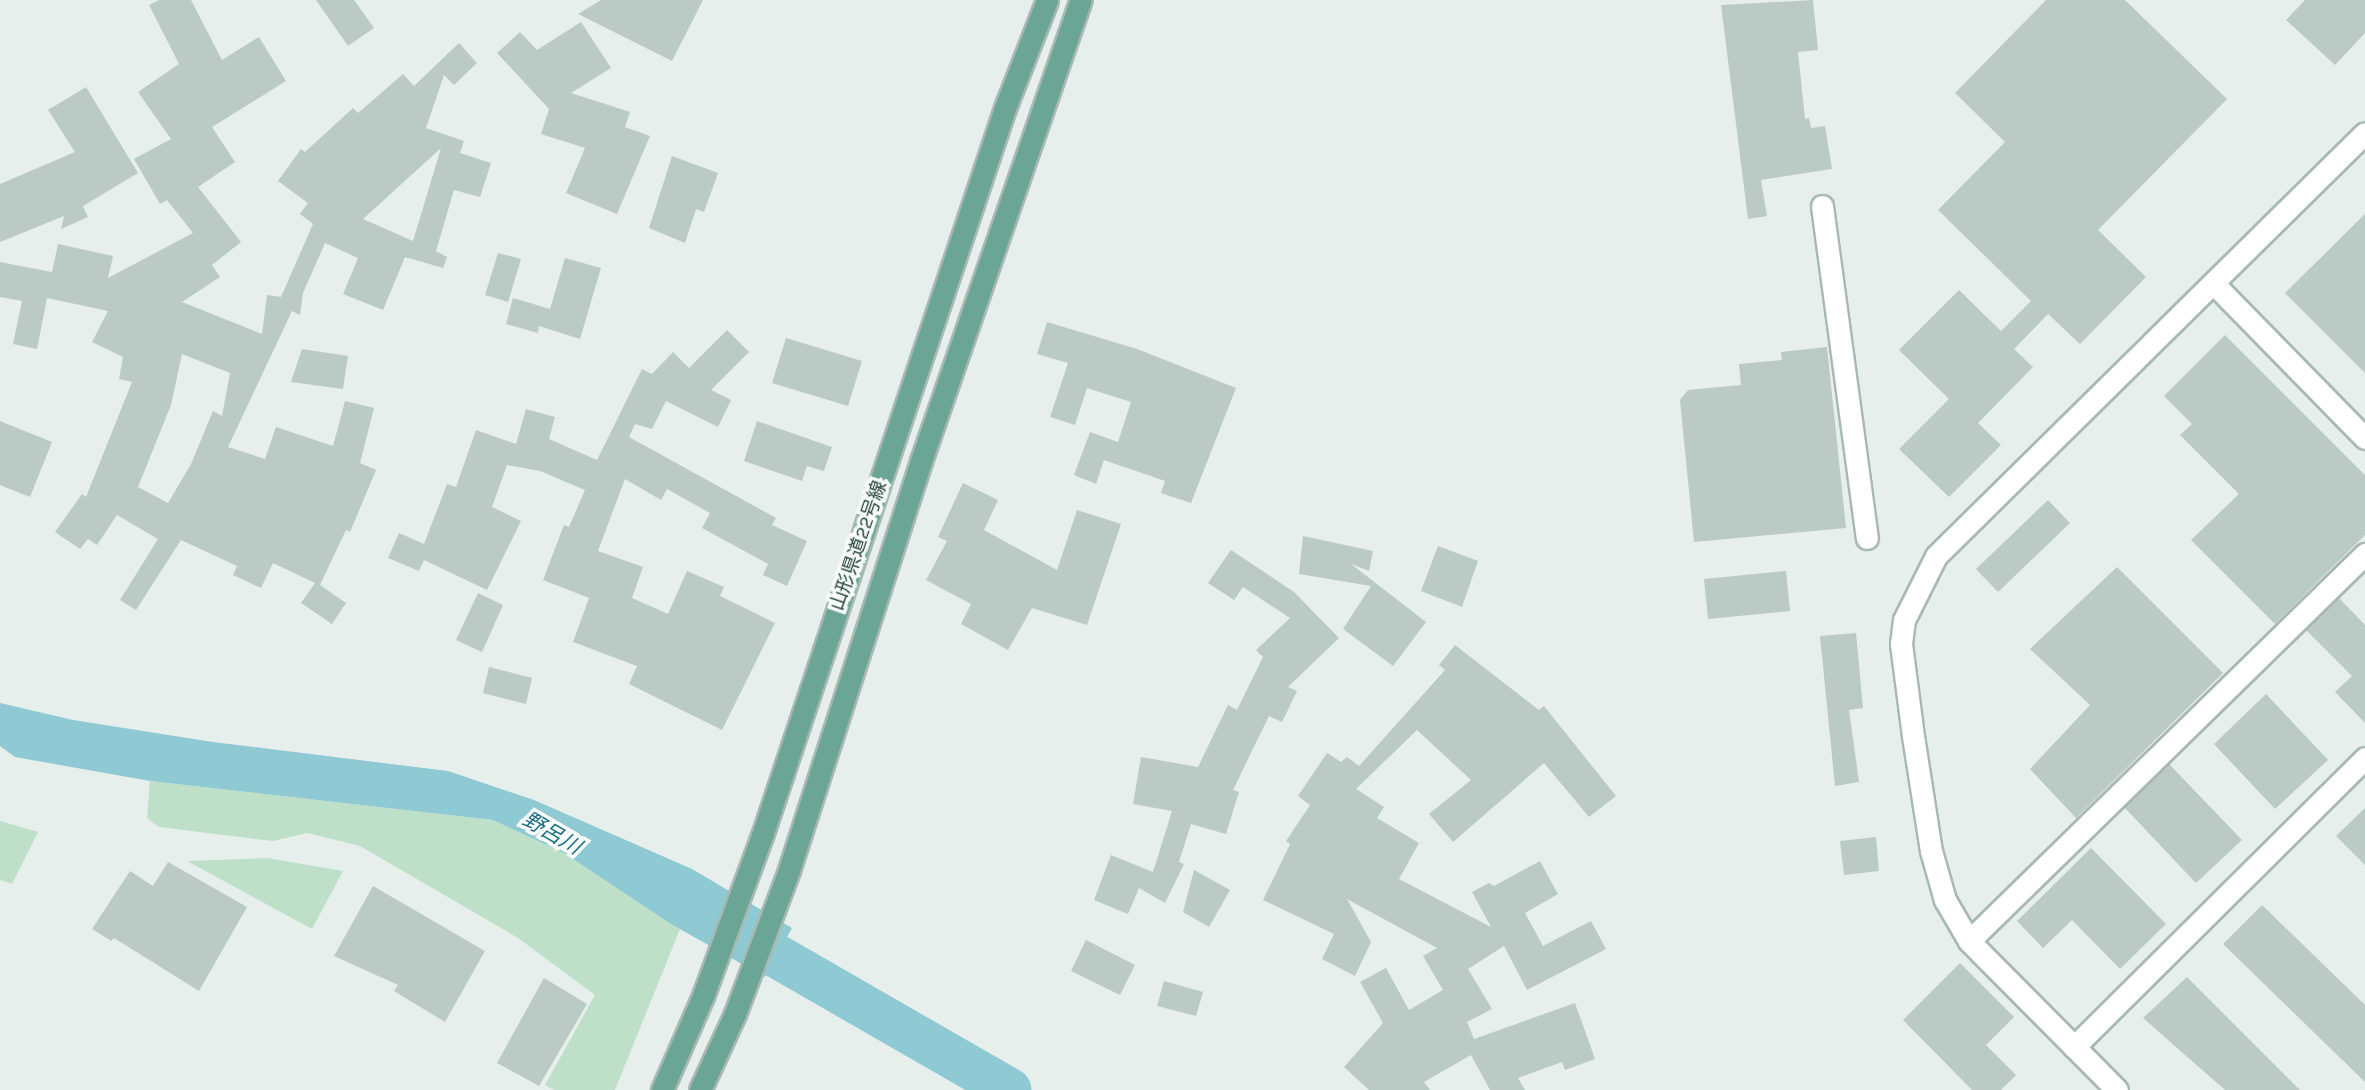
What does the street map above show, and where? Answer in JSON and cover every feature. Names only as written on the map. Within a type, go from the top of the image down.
[{"type":"main road","name":"山形県道22号線","points":[[662,1090],[703,996],[755,857],[1004,108],[1047,0]]},
{"type":"main road","name":"山形県道22号線","points":[[700,1090],[735,1014],[789,870],[921,461],[1081,0]]},
{"type":"street","points":[[2117,1090],[1969,941],[1945,900],[1931,851],[1901,644],[1912,598],[1936,556],[2215,285],[2365,133]]},
{"type":"street","points":[[1822,206],[1867,538]]},
{"type":"street","points":[[2215,285],[2365,438]]},
{"type":"street","points":[[1969,941],[2365,555]]},
{"type":"street","points":[[2074,1047],[2365,758]]},
{"type":"green space","points":[[150,781],[493,820],[564,853],[680,929],[615,1090],[554,1090],[545,1085],[595,995],[518,938],[360,846],[307,833],[273,841],[159,827],[147,818]]},
{"type":"green space","points":[[0,821],[38,832],[12,884],[0,880]]},
{"type":"green space","points":[[267,858],[343,871],[312,929],[187,861]]},
{"type":"water","points":[[0,703],[73,720],[213,742],[448,771],[534,800],[692,869],[792,928],[765,977],[671,924],[564,853],[493,820],[150,781],[15,757],[0,746]]},
{"type":"building","points":[[159,0],[191,0],[222,60],[259,37],[286,81],[212,127],[235,162],[198,187],[241,242],[212,265],[220,277],[182,302],[262,334],[267,295],[281,297],[313,224],[300,214],[308,203],[278,181],[301,149],[305,152],[353,108],[358,113],[403,74],[414,86],[459,43],[477,63],[454,85],[444,75],[426,128],[464,141],[460,153],[491,163],[480,197],[454,190],[436,251],[447,257],[443,268],[405,257],[383,310],[343,294],[358,258],[325,243],[303,293],[300,315],[292,311],[228,447],[265,459],[276,427],[333,446],[345,401],[374,408],[360,463],[376,470],[350,532],[346,530],[320,585],[346,603],[332,624],[301,603],[315,583],[273,563],[261,588],[233,575],[237,566],[181,540],[136,610],[120,600],[158,539],[117,515],[97,545],[88,539],[80,549],[55,532],[82,494],[86,497],[132,382],[119,379],[123,357],[92,342],[108,311],[47,298],[37,349],[13,344],[22,301],[0,297],[0,262],[52,272],[58,244],[113,256],[108,278],[193,233],[167,200],[160,204],[134,159],[171,139],[138,92],[179,64],[149,5]],"holes":[[[441,148],[413,241],[363,219]],[[182,354],[230,373],[222,416],[213,411],[191,464],[168,503],[138,487],[171,405]]]},
{"type":"building","points":[[316,0],[354,0],[374,28],[348,46]]},
{"type":"building","points":[[601,0],[703,0],[672,61],[578,14]]},
{"type":"building","points":[[1813,0],[1818,50],[1798,52],[1805,119],[1809,118],[1811,128],[1825,126],[1832,169],[1761,180],[1767,216],[1748,219],[1721,5]]},
{"type":"building","points":[[2046,0],[2125,0],[2227,99],[2098,230],[2146,277],[2080,344],[2048,314],[2014,349],[2033,367],[1978,423],[2001,445],[1949,497],[1899,449],[1949,399],[1899,350],[1959,290],[2001,331],[2031,301],[1938,210],[2005,142],[1955,93]]},
{"type":"building","points":[[2305,0],[2365,0],[2365,33],[2335,65],[2286,20]]},
{"type":"building","points":[[581,22],[611,68],[571,93],[630,112],[625,127],[650,136],[617,214],[566,193],[585,148],[541,134],[549,109],[497,53],[520,32],[537,50]]},
{"type":"building","points":[[86,87],[138,173],[83,206],[88,217],[61,229],[64,216],[0,242],[0,184],[75,152],[48,110]]},
{"type":"building","points":[[672,156],[718,173],[704,212],[696,209],[685,243],[649,228]]},
{"type":"building","points":[[2365,214],[2365,373],[2285,293]]},
{"type":"building","points":[[498,253],[521,259],[508,302],[485,295]]},
{"type":"building","points":[[565,258],[601,268],[580,339],[539,326],[538,333],[506,324],[513,298],[550,309]]},
{"type":"building","points":[[1047,322],[1137,349],[1236,388],[1191,503],[1161,493],[1165,481],[1104,460],[1096,484],[1074,475],[1090,432],[1118,442],[1131,402],[1087,388],[1075,425],[1050,417],[1068,363],[1037,354]]},
{"type":"building","points":[[727,330],[749,352],[711,390],[731,400],[718,427],[666,401],[652,429],[635,424],[629,437],[776,518],[772,525],[807,541],[787,586],[763,575],[768,564],[702,528],[710,513],[667,489],[661,500],[625,479],[598,551],[643,567],[632,598],[668,614],[687,571],[724,587],[720,596],[775,623],[722,730],[629,684],[637,666],[573,642],[589,598],[543,580],[564,525],[569,527],[585,490],[540,471],[507,465],[492,507],[521,521],[487,590],[424,560],[419,571],[388,558],[399,533],[424,544],[447,484],[456,487],[476,430],[516,444],[526,409],[555,417],[549,439],[597,460],[642,369],[652,374],[673,352],[689,368]]},
{"type":"building","points":[[2225,335],[2365,475],[2365,535],[2275,624],[2191,540],[2239,494],[2180,435],[2192,424],[2164,396]]},
{"type":"building","points":[[786,338],[862,361],[848,406],[772,383]]},
{"type":"building","points":[[1827,347],[1846,528],[1694,542],[1680,400],[1688,390],[1741,385],[1739,364],[1782,360],[1781,352]]},
{"type":"building","points":[[302,349],[348,356],[343,389],[291,382]]},
{"type":"building","points":[[0,421],[52,442],[30,497],[0,485]]},
{"type":"building","points":[[757,421],[832,447],[824,471],[807,466],[802,481],[744,461]]},
{"type":"building","points":[[963,483],[998,500],[984,530],[1057,570],[1077,510],[1121,524],[1087,625],[1032,608],[1008,650],[961,624],[971,604],[926,580],[947,541],[938,537]]},
{"type":"building","points":[[2048,500],[2070,523],[1998,592],[1976,569]]},
{"type":"building","points":[[1303,536],[1373,551],[1369,571],[1351,564],[1426,622],[1393,666],[1343,629],[1371,586],[1299,574]]},
{"type":"building","points":[[1438,546],[1478,561],[1462,607],[1421,591]]},
{"type":"building","points":[[1231,550],[1294,592],[1339,638],[1288,687],[1297,691],[1282,722],[1269,716],[1233,790],[1239,792],[1226,834],[1191,824],[1179,862],[1184,864],[1165,903],[1139,888],[1128,914],[1094,900],[1111,855],[1153,872],[1172,811],[1133,804],[1141,757],[1198,767],[1228,705],[1237,710],[1263,657],[1256,650],[1290,618],[1243,587],[1234,600],[1208,583]]},
{"type":"building","points":[[2117,567],[2223,673],[2076,818],[2030,769],[2090,705],[2030,649]]},
{"type":"building","points":[[1786,571],[1790,611],[1708,619],[1704,579]]},
{"type":"building","points":[[478,593],[503,605],[482,652],[456,640]]},
{"type":"building","points":[[2339,598],[2365,625],[2365,723],[2335,692],[2352,676],[2306,630]]},
{"type":"building","points":[[1856,633],[1863,708],[1849,710],[1859,782],[1835,786],[1820,636]]},
{"type":"building","points":[[1455,645],[1539,710],[1544,706],[1616,796],[1589,817],[1544,763],[1453,842],[1429,814],[1471,780],[1417,730],[1356,789],[1384,807],[1377,818],[1419,843],[1399,879],[1491,927],[1472,892],[1489,883],[1494,886],[1540,861],[1558,894],[1525,913],[1543,946],[1591,921],[1606,949],[1527,990],[1504,946],[1468,969],[1492,1009],[1467,1022],[1474,1039],[1575,1003],[1595,1059],[1565,1070],[1562,1062],[1518,1078],[1525,1090],[1490,1090],[1471,1055],[1424,1082],[1430,1090],[1369,1090],[1344,1067],[1383,1023],[1360,982],[1386,968],[1409,1010],[1443,990],[1423,956],[1437,948],[1347,899],[1371,942],[1355,976],[1322,959],[1334,934],[1263,900],[1290,844],[1286,841],[1310,805],[1298,796],[1327,753],[1341,762],[1347,757],[1359,766],[1445,670],[1439,665]]},
{"type":"building","points":[[489,667],[532,678],[526,704],[483,693]]},
{"type":"building","points":[[2266,694],[2328,760],[2275,809],[2214,744]]},
{"type":"building","points":[[2169,764],[2242,840],[2196,883],[2124,807]]},
{"type":"building","points":[[2365,808],[2365,865],[2336,836]]},
{"type":"building","points":[[1876,837],[1879,871],[1844,875],[1840,841]]},
{"type":"building","points":[[2091,848],[2166,924],[2120,969],[2072,920],[2043,948],[2017,921]]},
{"type":"building","points":[[168,862],[247,907],[199,991],[114,938],[111,941],[92,929],[130,871],[153,886]]},
{"type":"building","points":[[1194,870],[1230,890],[1209,927],[1183,912]]},
{"type":"building","points":[[373,886],[485,951],[445,1022],[394,991],[398,985],[334,956]]},
{"type":"building","points":[[2262,905],[2365,1005],[2365,1082],[2223,944]]},
{"type":"building","points":[[1086,940],[1135,965],[1120,995],[1071,971]]},
{"type":"building","points":[[1960,963],[2014,1017],[1986,1045],[2016,1075],[2001,1090],[1972,1090],[1903,1020]]},
{"type":"building","points":[[2187,977],[2300,1090],[2225,1090],[2143,1018]]},
{"type":"building","points":[[544,978],[587,1004],[539,1086],[497,1063]]},
{"type":"building","points":[[1164,981],[1203,992],[1196,1016],[1157,1006]]},
{"type":"waterway","name":"野呂川","points":[[726,927],[1009,1090]]}]
